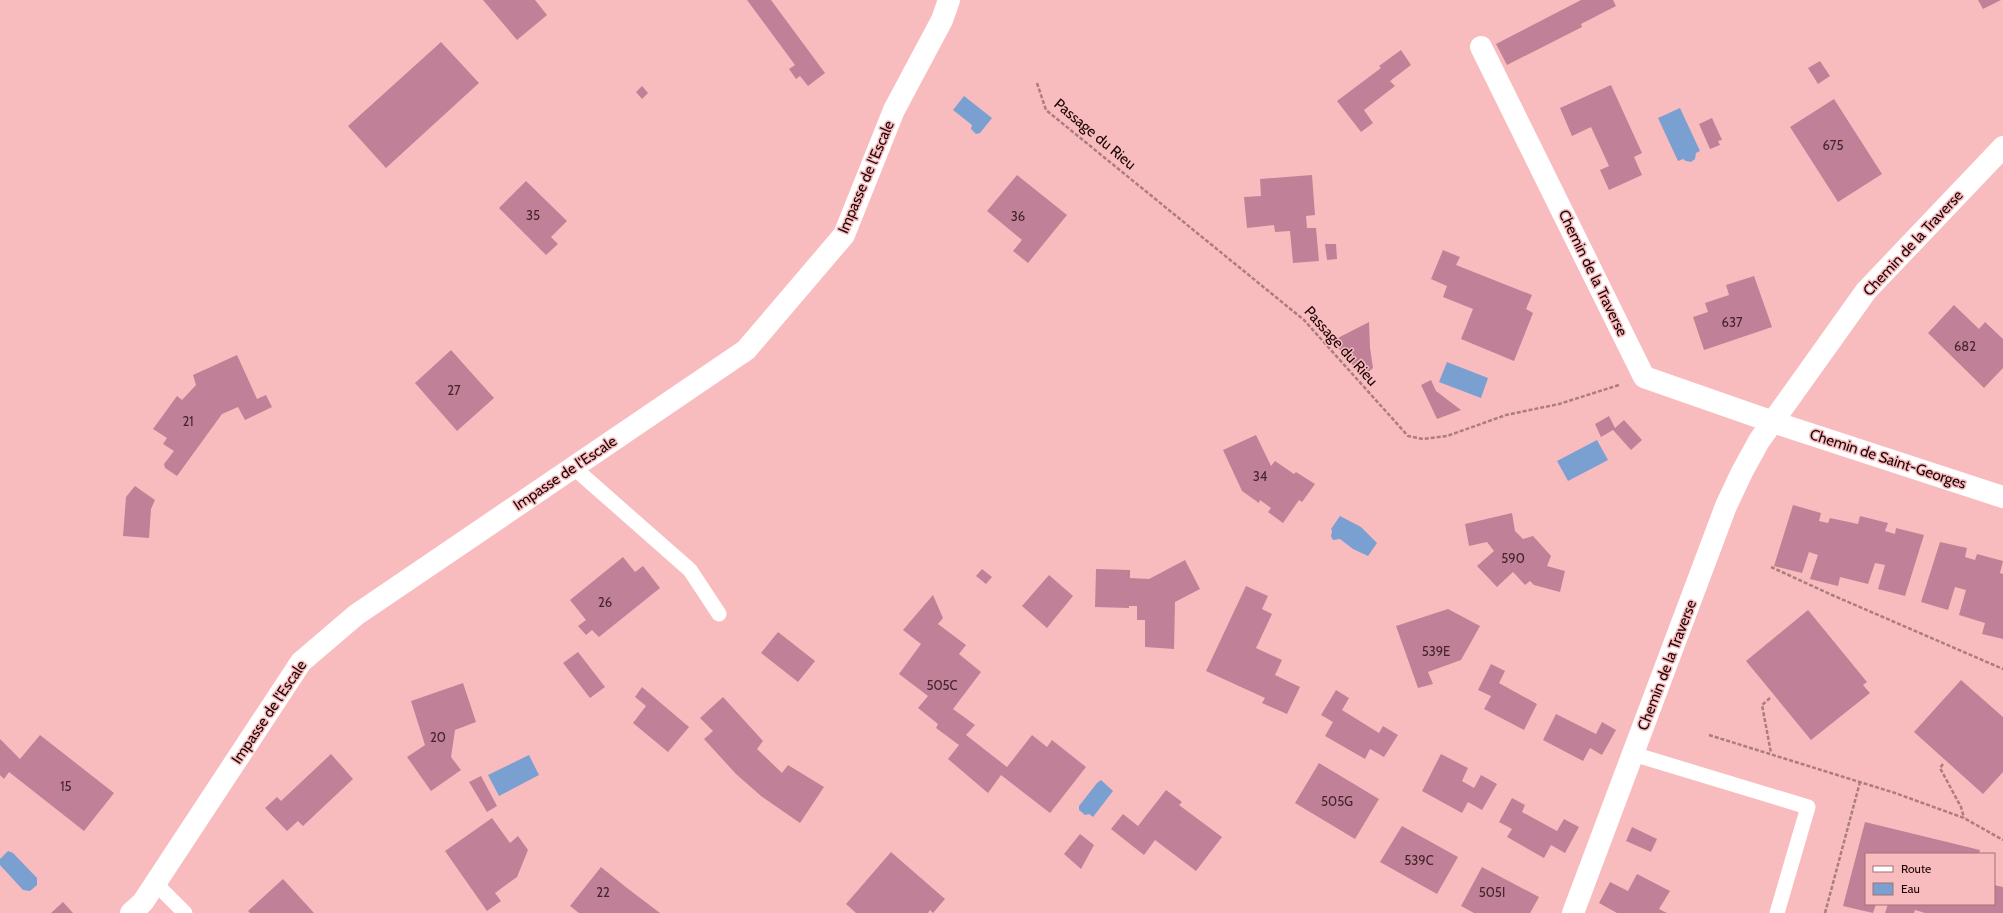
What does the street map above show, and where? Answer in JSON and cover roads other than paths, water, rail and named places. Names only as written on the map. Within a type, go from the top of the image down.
[{"type":"street","name":"Impasse de l'Escale","points":[[131,913],[143,902],[301,662],[356,615],[746,350],[844,235],[894,110],[942,20],[949,0]]},
{"type":"street","name":"Chemin de la Traverse","points":[[1482,48],[1644,378],[1773,422]]},
{"type":"street","name":"Chemin de la Traverse","points":[[1573,913],[1726,506],[1759,441],[1866,291],[2003,147]]},
{"type":"street","name":"Chemin de Saint-Georges","points":[[1773,422],[2003,497]]},
{"type":"lane","points":[[573,468],[690,570],[719,614]]},
{"type":"lane","points":[[1633,754],[1808,807],[1777,913]]},
{"type":"lane","points":[[155,883],[185,913]]},
{"type":"water","points":[[964,96],[992,118],[980,133],[976,134],[971,129],[972,125],[953,110]]},
{"type":"water","points":[[1680,108],[1700,151],[1696,153],[1695,159],[1691,162],[1683,159],[1678,161],[1658,118]]},
{"type":"water","points":[[1447,362],[1488,378],[1481,398],[1439,382]]},
{"type":"water","points":[[1597,440],[1608,460],[1568,481],[1557,461]]},
{"type":"water","points":[[1340,516],[1361,527],[1377,543],[1368,556],[1353,549],[1340,539],[1333,540],[1331,536],[1331,529]]},
{"type":"water","points":[[529,755],[539,775],[499,796],[488,775]]},
{"type":"water","points":[[1101,780],[1113,791],[1093,817],[1089,814],[1085,815],[1079,810],[1079,806]]},
{"type":"water","points":[[8,851],[13,853],[37,878],[37,885],[30,891],[23,890],[0,865],[0,859]]}]
